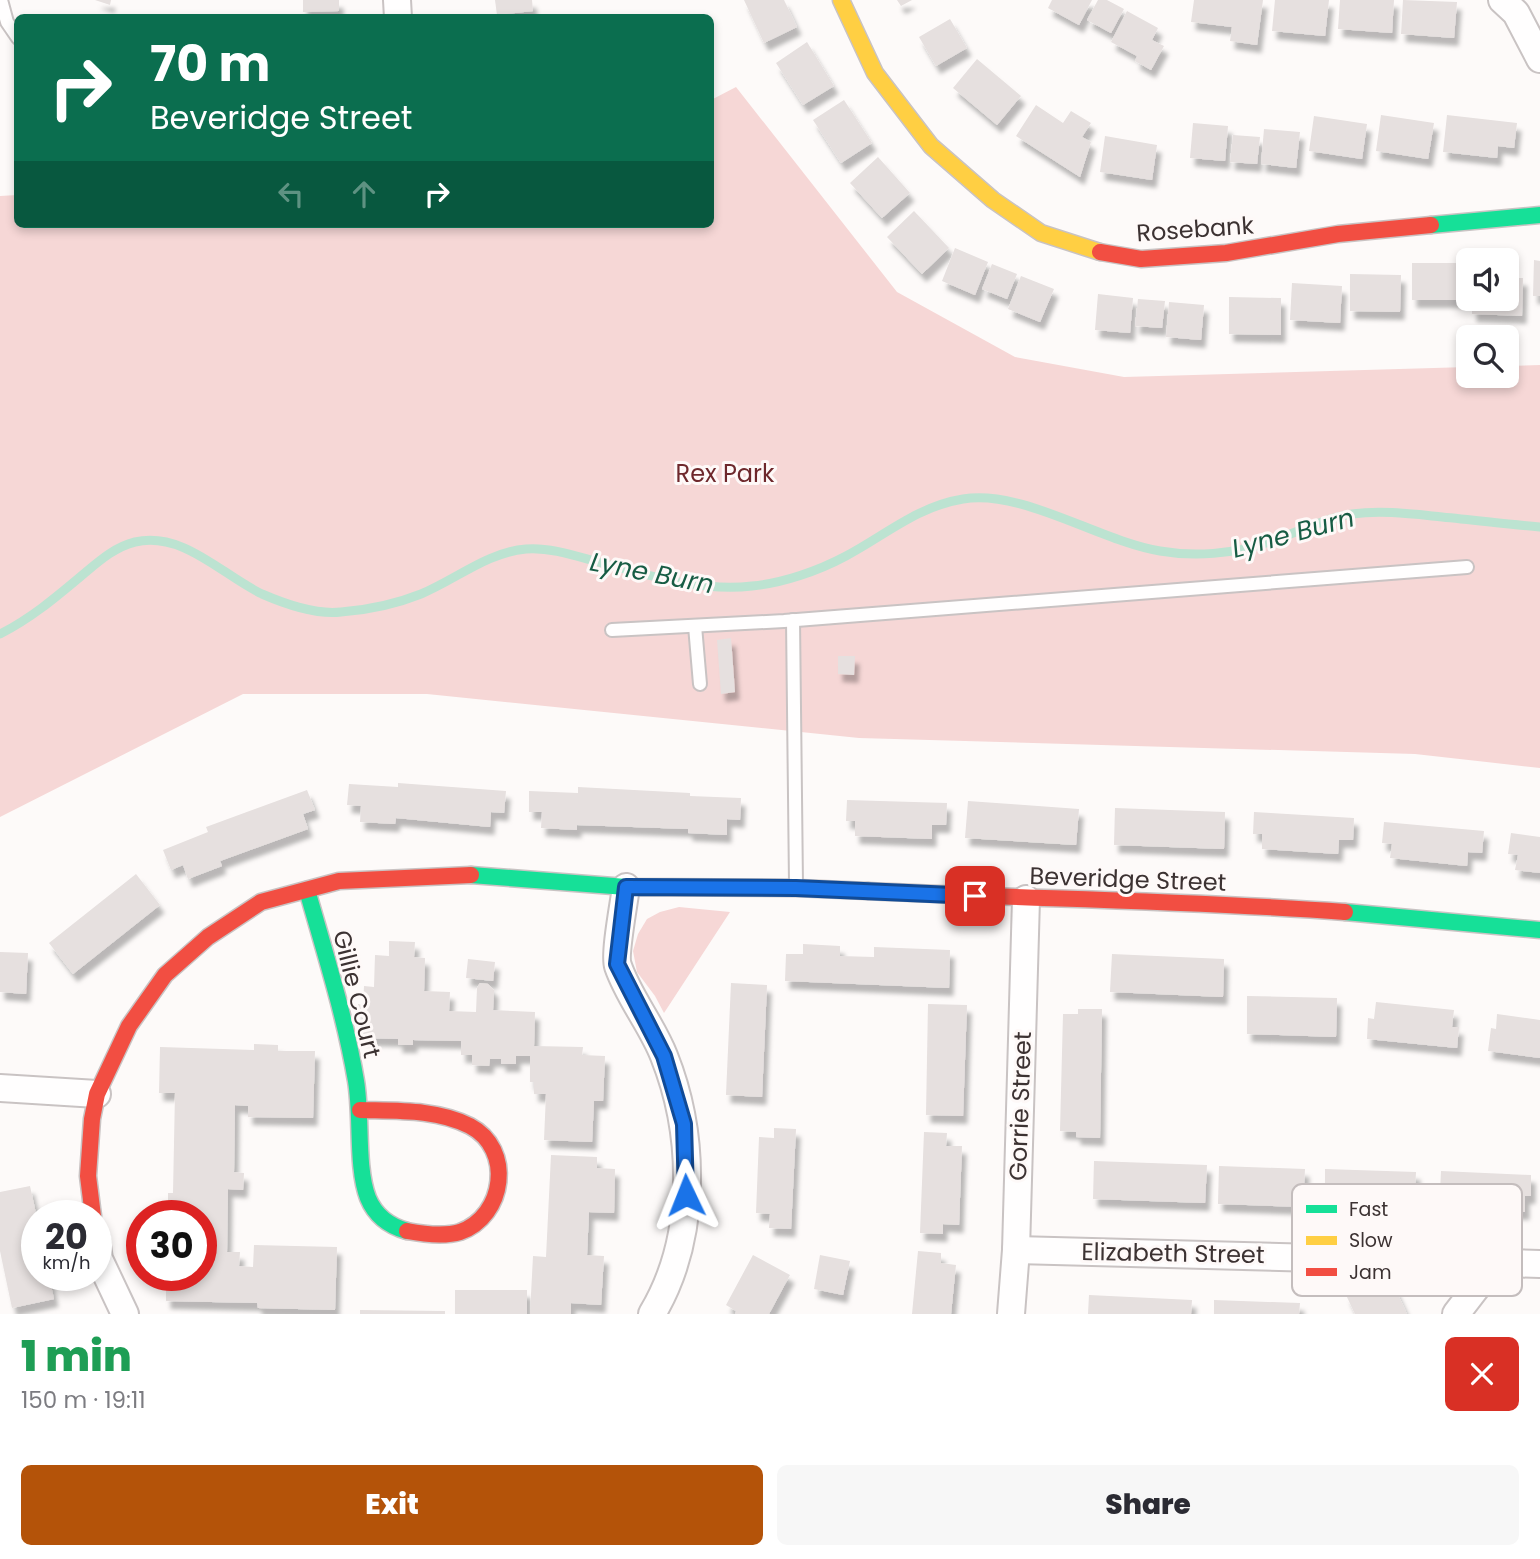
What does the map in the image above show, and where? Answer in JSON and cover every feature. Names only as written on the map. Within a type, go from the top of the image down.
[{"type":"street","name":"Rosebank","points":[[841,0],[875,73],[931,146],[993,200],[1041,233],[1088,250],[1141,259],[1226,253],[1338,234],[1540,215]]},
{"type":"street","points":[[1502,0],[1516,13],[1540,59]]},
{"type":"street","name":"Beveridge Street","points":[[91,1200],[88,1176],[92,1119],[97,1094],[129,1026],[165,975],[208,937],[261,902],[339,881],[462,874],[626,887],[796,888],[1251,905],[1540,930]]},
{"type":"street","points":[[626,887],[617,964],[664,1056],[684,1124],[686,1195],[678,1253],[652,1314]]},
{"type":"street","name":"Gillie Court","points":[[307,890],[349,1047],[360,1110],[365,1192],[373,1208],[390,1226],[435,1235],[461,1233],[478,1220],[499,1187],[501,1167],[495,1150],[482,1131],[432,1113],[360,1110]]},
{"type":"street","name":"Gorrie Street","points":[[1011,1314],[1016,1250],[1026,898]]},
{"type":"street","points":[[0,1088],[97,1094]]},
{"type":"street","name":"Elizabeth Street","points":[[1016,1250],[1292,1257]]},
{"type":"street","name":"Elizabeth Street","points":[[1522,1263],[1540,1264]]},
{"type":"street","points":[[112,1286],[125,1314]]},
{"type":"street","points":[[1456,1314],[1470,1296]]},
{"type":"lane","points":[[1,0],[7,22],[14,32]]},
{"type":"lane","points":[[612,630],[793,620],[1467,567]]},
{"type":"lane","points":[[793,620],[796,888]]},
{"type":"lane","points":[[695,626],[700,684]]},
{"type":"green space","name":"Rex Park","points":[[736,87],[897,292],[1015,357],[1124,377],[1456,367],[1456,388],[1519,388],[1519,366],[1540,365],[1540,768],[1415,754],[859,738],[427,694],[243,694],[0,817],[0,196],[14,195],[14,228],[714,228],[714,98]]},
{"type":"green space","points":[[679,907],[730,912],[664,1013],[637,972],[633,951],[638,934],[647,919]]},
{"type":"building","points":[[95,0],[111,0],[110,5]]},
{"type":"building","points":[[303,0],[339,0],[339,11],[303,12]]},
{"type":"building","points":[[495,0],[532,0],[533,11],[497,14]]},
{"type":"building","points":[[744,0],[784,0],[797,27],[764,43]]},
{"type":"building","points":[[897,0],[912,0],[901,6]]},
{"type":"building","points":[[1052,0],[1092,0],[1079,25],[1048,8]]},
{"type":"building","points":[[1098,0],[1107,0],[1124,9],[1111,33],[1087,20]]},
{"type":"building","points":[[1194,0],[1263,0],[1257,45],[1230,41],[1232,27],[1191,22]]},
{"type":"building","points":[[1275,0],[1329,0],[1325,36],[1272,31]]},
{"type":"building","points":[[1340,0],[1394,0],[1392,33],[1338,29]]},
{"type":"building","points":[[1403,0],[1457,2],[1454,38],[1401,34]]},
{"type":"building","points":[[1127,11],[1158,28],[1152,40],[1164,46],[1151,70],[1135,61],[1137,56],[1111,42]]},
{"type":"building","points":[[950,19],[967,48],[936,66],[919,37]]},
{"type":"building","points":[[807,42],[834,86],[803,105],[776,63]]},
{"type":"building","points":[[977,59],[1021,96],[997,125],[953,88]]},
{"type":"building","points":[[844,100],[872,143],[841,163],[813,120]]},
{"type":"building","points":[[1036,105],[1063,123],[1071,111],[1091,123],[1082,137],[1091,142],[1080,177],[1016,136]]},
{"type":"building","points":[[1381,115],[1434,123],[1428,159],[1376,151]]},
{"type":"building","points":[[1447,115],[1517,123],[1514,148],[1498,146],[1497,158],[1443,152]]},
{"type":"building","points":[[1314,116],[1367,124],[1362,159],[1309,151]]},
{"type":"building","points":[[1193,123],[1228,126],[1225,161],[1190,158]]},
{"type":"building","points":[[1264,129],[1300,132],[1296,168],[1261,164]]},
{"type":"building","points":[[1233,135],[1260,137],[1257,164],[1230,162]]},
{"type":"building","points":[[1105,136],[1157,145],[1152,180],[1100,172]]},
{"type":"building","points":[[878,157],[910,193],[882,218],[850,183]]},
{"type":"building","points":[[914,211],[949,248],[922,274],[887,237]]},
{"type":"building","points":[[955,248],[988,262],[975,295],[942,281]]},
{"type":"building","points":[[1534,260],[1540,261],[1540,296],[1533,296]]},
{"type":"building","points":[[1412,263],[1456,263],[1456,300],[1412,300]]},
{"type":"building","points":[[992,264],[1017,274],[1007,299],[982,289]]},
{"type":"building","points":[[1350,274],[1401,275],[1400,312],[1350,311]]},
{"type":"building","points":[[1021,276],[1054,289],[1040,322],[1008,309]]},
{"type":"building","points":[[1519,278],[1523,278],[1522,316],[1472,314],[1472,311],[1519,311]]},
{"type":"building","points":[[1292,283],[1342,286],[1340,323],[1290,320]]},
{"type":"building","points":[[1098,294],[1133,298],[1130,333],[1095,330]]},
{"type":"building","points":[[1229,297],[1281,298],[1281,335],[1229,334]]},
{"type":"building","points":[[1138,299],[1165,301],[1162,328],[1135,326]]},
{"type":"building","points":[[1169,302],[1204,305],[1201,340],[1166,337]]},
{"type":"building","points":[[731,638],[735,692],[721,694],[717,640]]},
{"type":"building","points":[[838,656],[855,656],[854,675],[838,674]]},
{"type":"building","points":[[398,783],[506,791],[504,813],[491,812],[490,827],[396,818],[395,824],[360,822],[361,806],[347,805],[349,784],[398,787]]},
{"type":"building","points":[[578,787],[741,798],[740,820],[727,819],[727,835],[688,833],[688,829],[577,825],[577,830],[541,828],[542,812],[529,812],[529,791],[578,793]]},
{"type":"building","points":[[307,790],[315,810],[303,814],[308,829],[220,861],[222,866],[188,879],[183,865],[171,870],[163,850],[208,832],[206,827]]},
{"type":"building","points":[[847,800],[947,803],[946,825],[932,825],[932,839],[855,836],[855,821],[846,821]]},
{"type":"building","points":[[968,801],[1079,809],[1076,845],[965,838]]},
{"type":"building","points":[[1115,808],[1225,812],[1224,849],[1114,845]]},
{"type":"building","points":[[1254,812],[1354,818],[1353,840],[1339,840],[1338,854],[1262,849],[1262,834],[1253,834]]},
{"type":"building","points":[[1384,822],[1484,831],[1482,853],[1468,852],[1467,866],[1390,858],[1392,844],[1382,843]]},
{"type":"building","points":[[1511,833],[1540,837],[1540,873],[1515,870],[1518,855],[1508,854]]},
{"type":"building","points":[[136,874],[160,905],[73,974],[49,943]]},
{"type":"building","points":[[389,941],[415,942],[414,957],[425,958],[424,991],[450,992],[449,1011],[476,1012],[477,988],[480,983],[488,984],[494,990],[493,1010],[535,1012],[534,1046],[583,1047],[582,1055],[605,1056],[603,1101],[594,1101],[592,1142],[544,1140],[546,1094],[534,1094],[534,1082],[530,1082],[530,1056],[516,1056],[516,1064],[501,1064],[501,1059],[490,1059],[489,1066],[472,1065],[472,1055],[461,1055],[461,1041],[413,1040],[413,1045],[398,1045],[398,1039],[363,1038],[364,1018],[358,1017],[358,1004],[363,1005],[364,986],[374,987],[375,955],[389,956]]},
{"type":"building","points":[[803,944],[840,946],[840,956],[874,957],[874,947],[950,950],[949,988],[785,981],[786,954],[803,954]]},
{"type":"building","points":[[0,952],[28,953],[26,994],[0,992]]},
{"type":"building","points":[[1112,954],[1224,959],[1223,997],[1110,992]]},
{"type":"building","points":[[468,959],[495,962],[493,981],[466,978]]},
{"type":"building","points":[[731,983],[767,985],[762,1097],[726,1095]]},
{"type":"building","points":[[1247,996],[1337,998],[1336,1037],[1247,1034]]},
{"type":"building","points":[[1376,1002],[1454,1010],[1452,1027],[1459,1027],[1457,1048],[1367,1039],[1368,1018],[1374,1019]]},
{"type":"building","points":[[928,1004],[967,1005],[963,1116],[926,1115]]},
{"type":"building","points":[[1078,1009],[1102,1009],[1100,1138],[1076,1137],[1076,1132],[1060,1131],[1063,1014],[1078,1014]]},
{"type":"building","points":[[1497,1014],[1540,1020],[1540,1058],[1488,1051],[1491,1028],[1496,1029]]},
{"type":"building","points":[[254,1044],[278,1045],[278,1051],[315,1051],[313,1118],[248,1117],[248,1106],[235,1105],[234,1172],[244,1173],[243,1190],[228,1189],[227,1252],[240,1252],[239,1266],[253,1267],[254,1245],[337,1247],[335,1310],[258,1308],[257,1303],[166,1301],[166,1291],[217,1291],[217,1200],[168,1200],[168,1193],[173,1193],[175,1093],[159,1093],[160,1047],[254,1050]]},
{"type":"building","points":[[774,1128],[796,1129],[791,1229],[769,1228],[770,1214],[756,1213],[759,1137],[774,1138]]},
{"type":"building","points":[[924,1132],[947,1133],[946,1146],[962,1146],[959,1225],[943,1224],[943,1234],[920,1233]]},
{"type":"building","points":[[551,1155],[597,1157],[597,1168],[615,1169],[614,1213],[589,1212],[587,1255],[604,1256],[601,1305],[571,1303],[571,1314],[530,1314],[533,1256],[546,1257]]},
{"type":"building","points":[[1094,1161],[1207,1165],[1205,1203],[1093,1199]]},
{"type":"building","points":[[1219,1166],[1305,1169],[1304,1184],[1292,1184],[1292,1207],[1218,1204]]},
{"type":"building","points":[[1325,1169],[1416,1172],[1415,1184],[1325,1184]]},
{"type":"building","points":[[1441,1171],[1531,1175],[1531,1196],[1525,1196],[1525,1212],[1522,1212],[1522,1184],[1440,1184]]},
{"type":"building","points":[[30,1186],[33,1200],[21,1200],[21,1291],[52,1291],[54,1299],[12,1308],[0,1251],[0,1192]]},
{"type":"building","points":[[918,1251],[941,1253],[941,1263],[956,1265],[951,1314],[912,1314]]},
{"type":"building","points":[[753,1255],[790,1275],[769,1314],[735,1314],[736,1311],[726,1305]]},
{"type":"building","points":[[820,1255],[850,1261],[843,1295],[814,1289]]},
{"type":"building","points":[[455,1290],[527,1290],[527,1314],[455,1314]]},
{"type":"building","points":[[1089,1295],[1192,1300],[1191,1314],[1088,1314]]},
{"type":"building","points":[[1346,1296],[1399,1296],[1407,1314],[1355,1314]]},
{"type":"building","points":[[1214,1300],[1300,1303],[1299,1314],[1214,1314]]},
{"type":"building","points":[[360,1310],[445,1311],[445,1314],[360,1314]]},
{"type":"waterway","name":"Lyne Burn","points":[[0,634],[42,608],[113,552],[127,544],[153,540],[186,549],[271,598],[300,608],[331,612],[372,608],[402,601],[434,588],[498,555],[526,549],[563,552],[655,577],[713,587],[764,584],[800,576],[824,567],[916,515],[963,499],[986,498],[1036,508],[1136,545],[1186,554],[1227,552],[1253,547],[1330,519],[1363,513],[1386,512],[1540,527]]},
{"type":"traffic: fast","points":[[1431,225],[1540,215]]},
{"type":"traffic: fast","points":[[471,875],[626,887],[868,891]]},
{"type":"traffic: fast","points":[[307,890],[351,1057],[358,1095],[364,1186],[379,1215],[394,1226],[407,1231]]},
{"type":"traffic: fast","points":[[1345,912],[1540,930]]},
{"type":"traffic: slow","points":[[841,0],[875,73],[931,146],[993,200],[1041,233],[1100,252]]},
{"type":"traffic: jam","points":[[1100,252],[1141,259],[1226,253],[1338,234],[1431,225]]},
{"type":"traffic: jam","points":[[91,1200],[88,1176],[92,1119],[97,1094],[129,1026],[165,975],[208,937],[261,902],[339,881],[471,875]]},
{"type":"traffic: jam","points":[[868,891],[1345,912]]},
{"type":"traffic: jam","points":[[360,1110],[444,1116],[470,1126],[484,1137],[493,1150],[498,1165],[495,1197],[487,1212],[475,1224],[460,1232],[447,1234],[407,1231]]},
{"type":"route","points":[[686,1195],[684,1124],[664,1056],[617,964],[626,887],[796,888],[975,896]]}]
